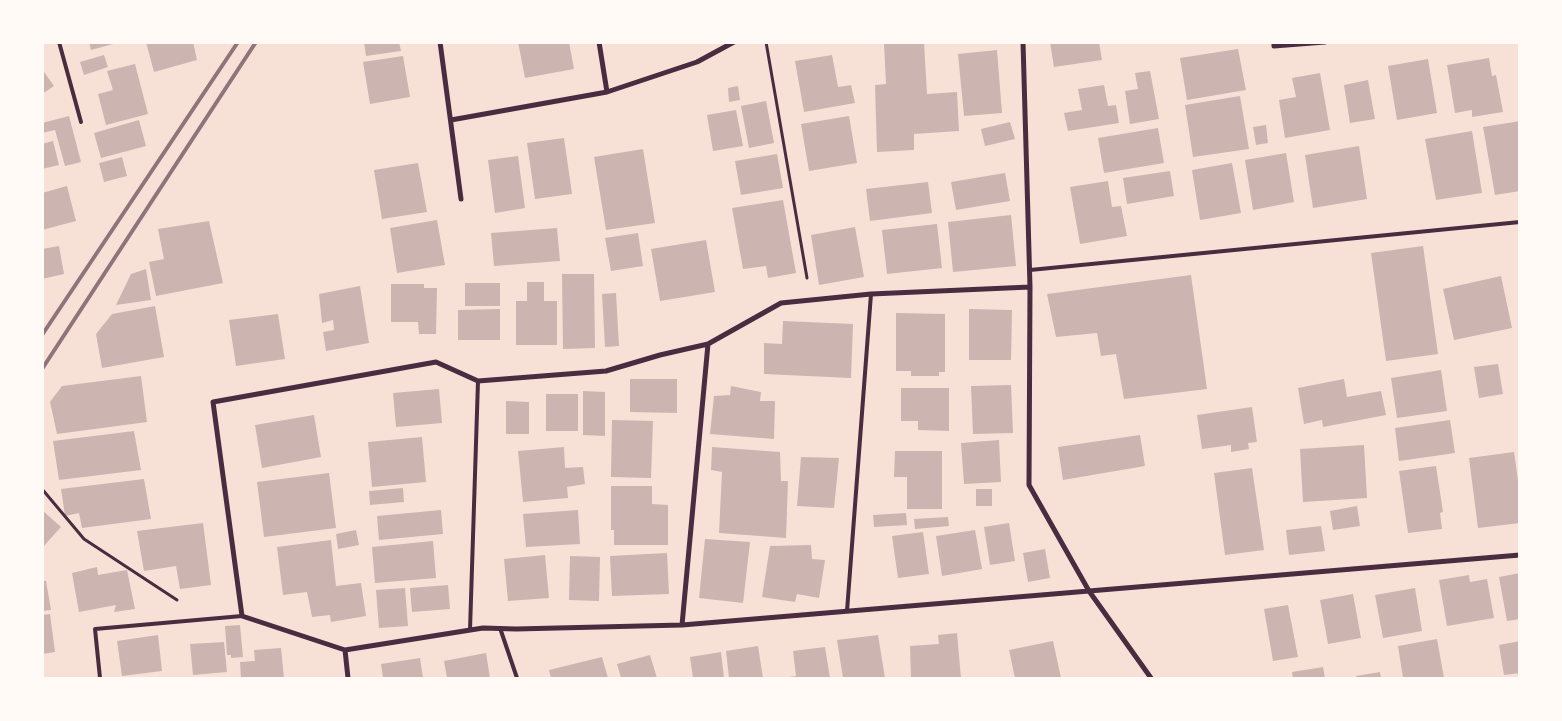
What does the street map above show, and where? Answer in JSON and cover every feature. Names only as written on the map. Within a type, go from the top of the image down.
[{"type":"street","points":[[440,42],[460,199]]},
{"type":"street","points":[[599,42],[607,92]]},
{"type":"street","points":[[451,120],[607,92],[697,62],[734,42]]},
{"type":"street","points":[[1023,42],[1030,270],[1029,485],[1089,591],[1151,678]]},
{"type":"street","points":[[1274,42],[1274,46],[1325,42]]},
{"type":"street","points":[[1030,287],[871,294],[781,303],[708,344],[660,355],[606,371],[478,381],[436,362],[213,402],[242,616],[345,650],[483,628],[682,625],[1520,555]]},
{"type":"street","points":[[682,625],[708,344]]},
{"type":"street","points":[[345,650],[348,678]]},
{"type":"lane","points":[[60,42],[81,122]]},
{"type":"lane","points":[[1030,270],[1520,222]]},
{"type":"lane","points":[[847,611],[871,294]]},
{"type":"lane","points":[[470,630],[478,381]]},
{"type":"lane","points":[[100,678],[95,629],[242,616]]},
{"type":"lane","points":[[500,628],[516,678]]},
{"type":"path","points":[[766,42],[811,300]]},
{"type":"path","points":[[42,489],[84,539],[207,620]]},
{"type":"building","points":[[89,42],[116,42],[117,43],[91,50]]},
{"type":"building","points":[[146,42],[193,42],[197,60],[154,72]]},
{"type":"building","points":[[364,42],[399,42],[401,51],[366,56]]},
{"type":"building","points":[[518,42],[569,42],[574,69],[525,78]]},
{"type":"building","points":[[924,42],[927,94],[957,92],[959,131],[914,134],[914,150],[877,152],[875,85],[886,84],[884,43]]},
{"type":"building","points":[[1050,42],[1099,42],[1102,60],[1054,67]]},
{"type":"building","points":[[1238,49],[1246,90],[1187,100],[1180,58]]},
{"type":"building","points":[[997,50],[1002,113],[964,116],[958,54]]},
{"type":"building","points":[[104,55],[108,67],[84,75],[80,62]]},
{"type":"building","points":[[832,55],[838,87],[851,85],[855,103],[804,112],[795,61]]},
{"type":"building","points":[[403,56],[410,97],[370,104],[363,62]]},
{"type":"building","points":[[1489,58],[1492,76],[1496,75],[1503,112],[1472,117],[1472,110],[1455,113],[1447,65]]},
{"type":"building","points":[[1428,59],[1437,113],[1397,120],[1388,66]]},
{"type":"building","points":[[135,64],[148,114],[106,125],[98,94],[113,90],[107,71]]},
{"type":"building","points":[[42,69],[54,86],[42,94]]},
{"type":"building","points":[[1150,71],[1159,119],[1130,124],[1125,91],[1138,89],[1135,73]]},
{"type":"building","points":[[1320,73],[1330,130],[1285,138],[1279,100],[1296,97],[1292,78]]},
{"type":"building","points":[[1368,80],[1375,119],[1350,123],[1344,85]]},
{"type":"building","points":[[1104,85],[1108,106],[1116,105],[1119,123],[1068,131],[1064,113],[1082,110],[1078,89]]},
{"type":"building","points":[[738,86],[740,100],[729,102],[728,88]]},
{"type":"building","points":[[1240,96],[1249,149],[1193,157],[1185,105]]},
{"type":"building","points":[[766,101],[774,143],[749,148],[741,106]]},
{"type":"building","points":[[736,110],[743,146],[713,151],[707,115]]},
{"type":"building","points":[[69,116],[81,162],[65,166],[55,130],[42,133],[42,123]]},
{"type":"building","points":[[849,116],[857,163],[809,171],[801,124]]},
{"type":"building","points":[[139,120],[146,146],[101,158],[94,133]]},
{"type":"building","points":[[1520,121],[1520,191],[1495,195],[1483,127]]},
{"type":"building","points":[[1010,122],[1015,139],[985,146],[981,129]]},
{"type":"building","points":[[1266,125],[1268,143],[1256,145],[1253,127]]},
{"type":"building","points":[[1158,128],[1164,163],[1104,173],[1098,138]]},
{"type":"building","points":[[1472,131],[1482,193],[1436,200],[1425,139]]},
{"type":"building","points":[[564,138],[572,194],[535,199],[527,143]]},
{"type":"building","points":[[53,141],[59,165],[42,169],[42,144]]},
{"type":"building","points":[[1359,146],[1367,199],[1313,208],[1305,155]]},
{"type":"building","points":[[643,149],[655,223],[606,230],[594,157]]},
{"type":"building","points":[[1286,153],[1294,202],[1253,210],[1245,160]]},
{"type":"building","points":[[777,154],[783,188],[741,195],[735,161]]},
{"type":"building","points":[[518,156],[525,208],[495,213],[488,160]]},
{"type":"building","points":[[122,157],[127,176],[104,182],[99,163]]},
{"type":"building","points":[[418,163],[427,212],[382,219],[374,170]]},
{"type":"building","points":[[1232,163],[1241,213],[1200,220],[1192,170]]},
{"type":"building","points":[[1170,171],[1174,196],[1127,204],[1123,178]]},
{"type":"building","points":[[1005,173],[1010,201],[956,210],[951,182]]},
{"type":"building","points":[[1108,181],[1112,207],[1121,206],[1127,236],[1080,244],[1070,187]]},
{"type":"building","points":[[928,182],[932,213],[870,221],[866,189]]},
{"type":"building","points":[[67,186],[76,221],[42,230],[42,193]]},
{"type":"building","points":[[783,200],[796,273],[768,278],[766,266],[743,269],[732,208]]},
{"type":"building","points":[[1011,215],[1016,266],[953,272],[948,222]]},
{"type":"building","points":[[437,220],[445,265],[397,273],[390,228]]},
{"type":"building","points":[[209,221],[223,283],[156,296],[149,262],[164,259],[158,229]]},
{"type":"building","points":[[937,224],[942,268],[887,274],[882,230]]},
{"type":"building","points":[[855,227],[864,277],[819,285],[811,235]]},
{"type":"building","points":[[557,228],[560,261],[494,266],[491,233]]},
{"type":"building","points":[[638,233],[643,266],[611,271],[605,238]]},
{"type":"building","points":[[706,240],[715,292],[660,301],[651,249]]},
{"type":"building","points":[[59,246],[64,274],[42,279],[42,249]]},
{"type":"building","points":[[1423,246],[1438,354],[1386,361],[1371,253]]},
{"type":"building","points":[[146,269],[151,300],[116,305],[131,274]]},
{"type":"building","points":[[562,274],[594,274],[595,348],[563,349]]},
{"type":"building","points":[[1191,275],[1207,389],[1124,399],[1116,354],[1101,356],[1097,333],[1056,337],[1047,294]]},
{"type":"building","points":[[1501,276],[1512,328],[1454,340],[1443,289]]},
{"type":"building","points":[[527,282],[544,282],[544,301],[557,301],[557,345],[516,345],[516,301],[527,301]]},
{"type":"building","points":[[465,283],[500,283],[500,306],[465,306]]},
{"type":"building","points":[[391,284],[424,284],[424,288],[437,288],[436,334],[419,334],[418,322],[391,322]]},
{"type":"building","points":[[360,286],[369,343],[326,351],[323,332],[334,330],[333,320],[322,323],[319,294]]},
{"type":"building","points":[[616,293],[619,346],[605,347],[602,294]]},
{"type":"building","points":[[155,306],[164,357],[102,368],[96,334],[112,314]]},
{"type":"building","points":[[500,309],[500,340],[458,340],[458,310]]},
{"type":"building","points":[[969,309],[1012,310],[1011,360],[969,360]]},
{"type":"building","points":[[896,313],[945,314],[945,372],[939,372],[939,376],[911,376],[911,371],[896,371]]},
{"type":"building","points":[[278,314],[285,359],[236,366],[229,320]]},
{"type":"building","points":[[783,321],[853,324],[851,378],[764,374],[764,343],[782,344]]},
{"type":"building","points":[[1498,364],[1503,394],[1479,398],[1474,367]]},
{"type":"building","points":[[1441,370],[1447,411],[1397,418],[1391,378]]},
{"type":"building","points":[[141,376],[147,422],[57,434],[50,402],[62,386]]},
{"type":"building","points":[[630,379],[677,379],[677,413],[630,412]]},
{"type":"building","points":[[1344,379],[1347,397],[1381,391],[1386,415],[1323,427],[1322,420],[1304,424],[1298,388]]},
{"type":"building","points":[[1011,385],[1013,433],[973,434],[971,386]]},
{"type":"building","points":[[731,386],[761,392],[760,401],[775,401],[774,439],[710,434],[714,396],[730,395]]},
{"type":"building","points":[[901,388],[949,388],[949,431],[918,430],[918,421],[901,421]]},
{"type":"building","points":[[439,389],[442,423],[396,427],[393,393]]},
{"type":"building","points":[[583,391],[605,392],[605,436],[583,435]]},
{"type":"building","points":[[546,394],[578,394],[578,431],[546,431]]},
{"type":"building","points":[[506,401],[529,402],[529,434],[506,434]]},
{"type":"building","points":[[1252,407],[1257,442],[1248,443],[1249,449],[1231,452],[1231,445],[1202,449],[1197,415]]},
{"type":"building","points":[[314,415],[321,457],[262,468],[255,425]]},
{"type":"building","points":[[612,420],[653,421],[651,478],[611,477]]},
{"type":"building","points":[[1450,420],[1455,453],[1399,461],[1395,428]]},
{"type":"building","points":[[134,431],[141,470],[59,480],[53,441]]},
{"type":"building","points":[[1140,435],[1145,466],[1063,480],[1058,447]]},
{"type":"building","points":[[422,437],[426,482],[372,487],[368,442]]},
{"type":"building","points":[[999,440],[1001,482],[964,484],[961,443]]},
{"type":"building","points":[[1364,445],[1367,498],[1303,502],[1300,449]]},
{"type":"building","points":[[564,447],[565,468],[583,467],[585,484],[567,487],[568,498],[523,502],[518,451]]},
{"type":"building","points":[[712,447],[780,452],[781,481],[788,481],[786,538],[719,533],[722,472],[711,470]]},
{"type":"building","points":[[895,451],[942,451],[942,509],[907,509],[907,477],[894,477]]},
{"type":"building","points":[[1514,452],[1520,495],[1520,523],[1478,528],[1469,458]]},
{"type":"building","points":[[801,457],[839,458],[834,508],[797,506]]},
{"type":"building","points":[[1436,466],[1443,512],[1440,513],[1442,529],[1408,533],[1399,471]]},
{"type":"building","points":[[1252,468],[1264,550],[1225,555],[1214,473]]},
{"type":"building","points":[[329,473],[336,528],[264,537],[257,482]]},
{"type":"building","points":[[144,479],[151,519],[82,528],[79,513],[65,516],[61,489]]},
{"type":"building","points":[[611,486],[652,486],[652,504],[668,505],[668,545],[614,545],[614,530],[611,530]]},
{"type":"building","points":[[403,488],[404,502],[370,505],[369,491]]},
{"type":"building","points":[[976,489],[992,489],[992,506],[976,506]]},
{"type":"building","points":[[1357,506],[1360,526],[1333,530],[1330,511]]},
{"type":"building","points":[[42,510],[61,527],[42,548]]},
{"type":"building","points":[[441,510],[443,534],[379,540],[377,516]]},
{"type":"building","points":[[578,510],[580,544],[526,547],[523,514]]},
{"type":"building","points":[[906,513],[907,525],[874,527],[873,515]]},
{"type":"building","points":[[948,517],[949,526],[915,529],[914,519]]},
{"type":"building","points":[[203,523],[211,585],[180,589],[176,566],[144,571],[137,531]]},
{"type":"building","points":[[1009,523],[1015,561],[990,565],[984,527]]},
{"type":"building","points":[[1321,526],[1325,551],[1289,555],[1286,530]]},
{"type":"building","points":[[356,530],[359,545],[338,549],[336,534]]},
{"type":"building","points":[[975,530],[982,569],[942,576],[936,536]]},
{"type":"building","points":[[923,532],[929,574],[898,578],[892,536]]},
{"type":"building","points":[[705,539],[750,542],[743,603],[699,598]]},
{"type":"building","points":[[331,540],[336,586],[361,583],[366,616],[331,622],[330,615],[312,617],[307,592],[283,595],[277,547]]},
{"type":"building","points":[[433,541],[436,578],[375,583],[372,547]]},
{"type":"building","points":[[811,545],[812,559],[825,560],[819,598],[797,594],[795,602],[762,597],[770,546]]},
{"type":"building","points":[[1045,549],[1050,578],[1028,582],[1023,553]]},
{"type":"building","points":[[667,553],[669,594],[612,596],[610,556]]},
{"type":"building","points":[[545,555],[549,598],[508,601],[504,559]]},
{"type":"building","points":[[570,556],[600,557],[599,601],[569,600]]},
{"type":"building","points":[[97,567],[98,575],[127,570],[135,609],[114,612],[116,605],[79,612],[72,573]]},
{"type":"building","points":[[1520,573],[1520,619],[1507,621],[1499,577]]},
{"type":"building","points":[[1469,575],[1470,582],[1487,579],[1494,618],[1447,626],[1439,580]]},
{"type":"building","points":[[42,581],[46,581],[51,610],[42,611]]},
{"type":"building","points":[[448,585],[450,609],[412,612],[410,588]]},
{"type":"building","points":[[405,588],[408,626],[379,628],[376,590]]},
{"type":"building","points":[[1415,588],[1422,631],[1383,638],[1375,595]]},
{"type":"building","points":[[1353,594],[1361,638],[1328,644],[1320,600]]},
{"type":"building","points":[[1288,605],[1298,657],[1273,661],[1264,609]]},
{"type":"building","points":[[50,614],[55,652],[42,654],[42,615]]},
{"type":"building","points":[[240,625],[243,657],[231,658],[231,655],[227,655],[225,626]]},
{"type":"building","points":[[957,633],[961,678],[911,678],[910,646],[939,644],[938,635]]},
{"type":"building","points":[[158,635],[162,671],[122,676],[117,641]]},
{"type":"building","points":[[878,635],[885,678],[843,678],[837,640]]},
{"type":"building","points":[[1437,639],[1444,678],[1403,678],[1398,646]]},
{"type":"building","points":[[1053,641],[1061,678],[1015,678],[1009,650]]},
{"type":"building","points":[[1520,641],[1520,673],[1504,675],[1499,645]]},
{"type":"building","points":[[224,642],[227,672],[193,675],[190,644]]},
{"type":"building","points":[[758,646],[763,678],[729,678],[726,651]]},
{"type":"building","points":[[825,647],[830,678],[789,678],[796,676],[793,651]]},
{"type":"building","points":[[281,648],[284,678],[241,678],[240,662],[255,661],[254,650]]},
{"type":"building","points":[[721,652],[724,678],[693,678],[690,657]]},
{"type":"building","points":[[486,653],[490,678],[447,678],[444,661]]},
{"type":"building","points":[[650,655],[657,678],[621,678],[617,664]]},
{"type":"building","points":[[602,657],[608,678],[551,678],[549,670]]},
{"type":"building","points":[[420,658],[423,678],[383,678],[381,664]]},
{"type":"building","points":[[1323,667],[1325,678],[1293,678],[1292,672]]},
{"type":"building","points":[[1380,672],[1381,678],[1356,678],[1356,676]]},
{"type":"railway","points":[[42,335],[238,42]]},
{"type":"railway","points":[[42,369],[256,42]]}]
